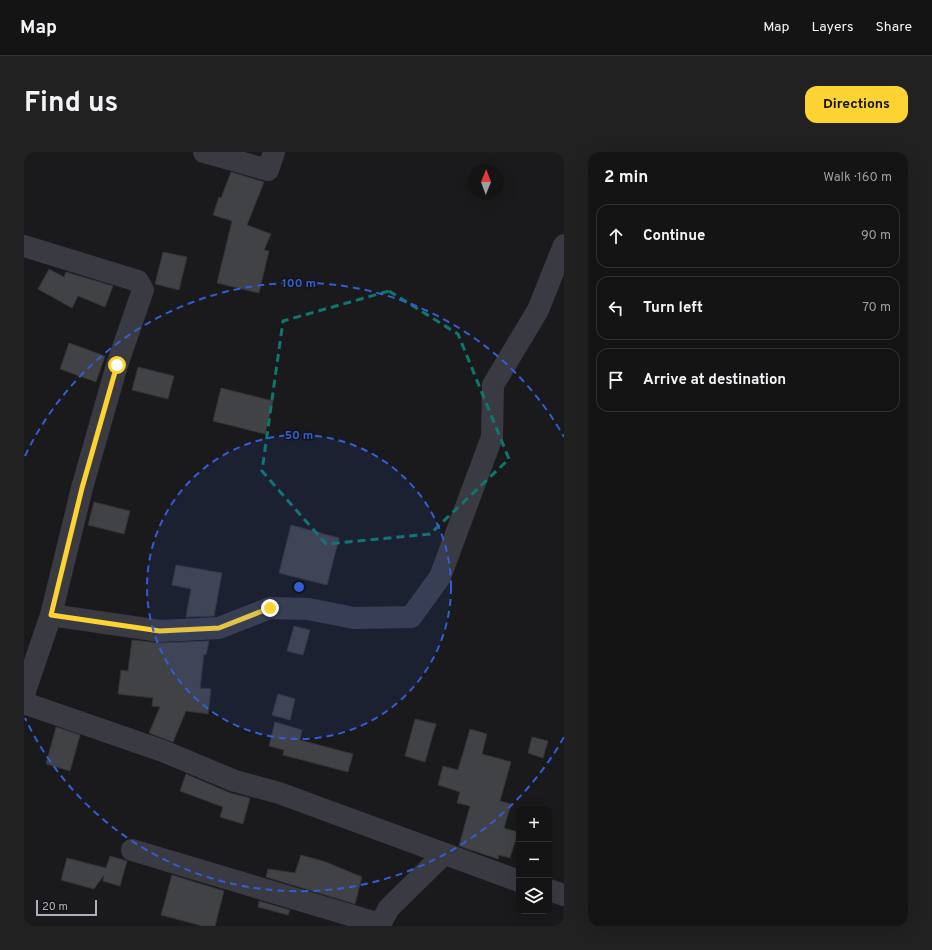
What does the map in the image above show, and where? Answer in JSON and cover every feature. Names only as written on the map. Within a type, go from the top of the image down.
[{"type":"street","points":[[204,152],[268,170],[274,152]]},
{"type":"street","points":[[51,615],[160,631],[219,628],[270,608],[308,609],[354,618],[411,617],[440,577],[492,437],[493,385],[538,310],[564,245]]},
{"type":"street","points":[[24,246],[138,281],[143,290],[117,365],[82,488],[51,615],[24,694]]},
{"type":"street","points":[[24,703],[163,751],[235,781],[278,793],[516,880]]},
{"type":"street","points":[[132,850],[380,925],[388,908],[444,854]]},
{"type":"street","points":[[552,891],[564,895]]},
{"type":"highlighted area","points":[[389,291],[458,334],[509,459],[430,534],[326,544],[262,471],[283,321]]},
{"type":"building","points":[[231,172],[264,182],[247,225],[271,234],[264,250],[269,251],[259,293],[217,283],[232,221],[213,215],[219,197],[221,198]]},
{"type":"building","points":[[163,252],[187,257],[179,290],[155,284]]},
{"type":"building","points":[[49,269],[64,277],[66,272],[113,286],[105,307],[78,296],[72,308],[38,289]]},
{"type":"building","points":[[69,343],[105,356],[96,382],[60,369]]},
{"type":"building","points":[[138,367],[174,376],[168,399],[132,390]]},
{"type":"building","points":[[221,388],[273,401],[265,434],[213,421]]},
{"type":"building","points":[[94,502],[130,511],[124,534],[88,525]]},
{"type":"building","points":[[291,525],[339,538],[327,585],[279,573]]},
{"type":"building","points":[[176,565],[222,573],[214,616],[186,617],[191,589],[172,585]]},
{"type":"building","points":[[294,626],[310,630],[303,655],[287,651]]},
{"type":"building","points":[[132,640],[160,643],[209,641],[206,655],[204,654],[200,688],[211,689],[208,714],[186,711],[173,742],[149,733],[160,707],[152,706],[153,698],[118,694],[121,670],[128,671]]},
{"type":"building","points":[[278,694],[295,699],[290,720],[272,715]]},
{"type":"building","points":[[415,719],[436,724],[425,762],[405,756]]},
{"type":"building","points":[[275,722],[302,730],[300,740],[353,754],[348,772],[283,755],[284,750],[269,746]]},
{"type":"building","points":[[56,727],[80,735],[70,771],[46,764]]},
{"type":"building","points":[[470,729],[487,734],[482,754],[511,762],[500,801],[511,804],[504,828],[516,831],[516,838],[510,858],[499,855],[498,859],[459,846],[470,806],[457,803],[460,792],[438,785],[443,766],[458,770]]},
{"type":"building","points":[[532,737],[548,741],[543,758],[528,753]]},
{"type":"building","points":[[186,774],[230,793],[250,798],[243,824],[220,817],[223,807],[180,791]]},
{"type":"building","points":[[301,855],[326,862],[362,877],[355,904],[266,877],[268,869],[295,873]]},
{"type":"building","points":[[110,856],[127,861],[120,886],[103,881],[104,875],[94,889],[61,880],[67,858],[106,868]]},
{"type":"building","points":[[172,875],[224,891],[215,926],[202,926],[161,915]]},
{"type":"building","points":[[259,901],[290,910],[288,915],[258,907]]},
{"type":"route","points":[[117,365],[82,488],[51,615],[160,631],[219,628],[270,608]]}]
